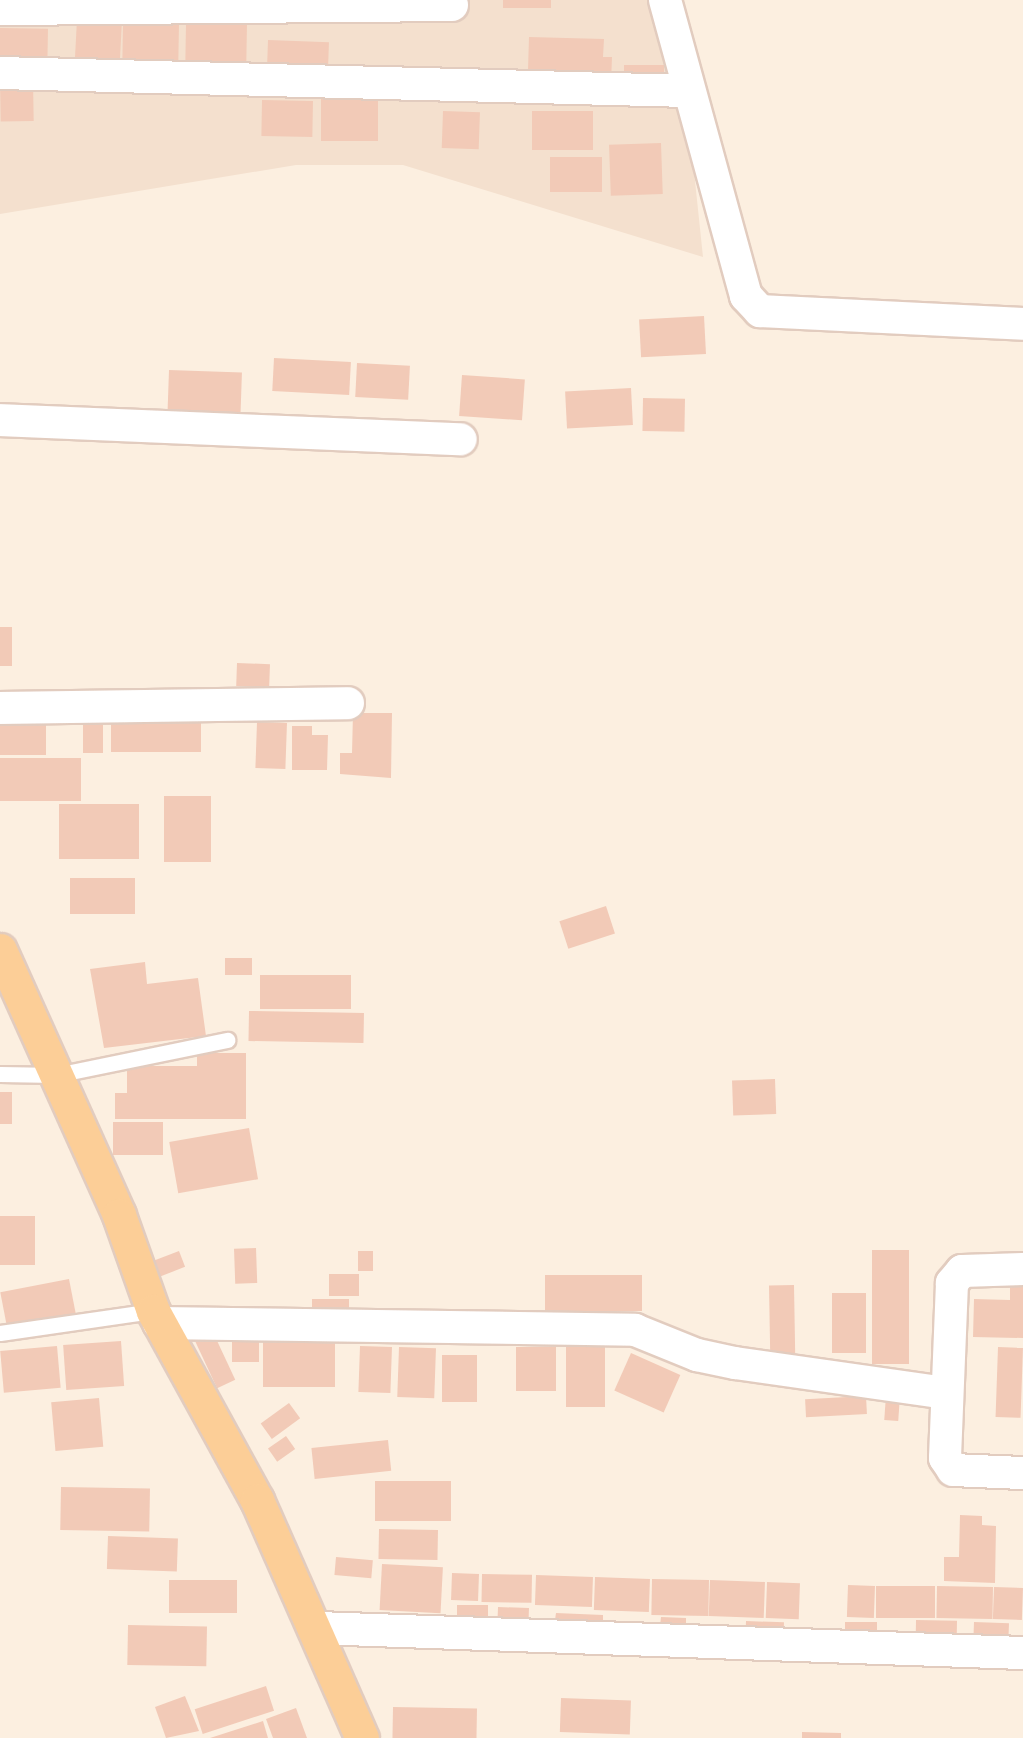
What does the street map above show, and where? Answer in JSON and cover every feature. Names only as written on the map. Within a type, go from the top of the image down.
[{"type":"main road","points":[[0,950],[119,1215],[156,1317],[257,1500],[317,1628],[362,1738]]},
{"type":"street","points":[[665,0],[746,296],[760,311],[1023,324]]},
{"type":"street","points":[[0,9],[453,5]]},
{"type":"street","points":[[0,73],[689,91]]},
{"type":"street","points":[[0,420],[461,440]]},
{"type":"street","points":[[0,708],[348,704]]},
{"type":"street","points":[[1023,1269],[962,1270],[952,1283],[946,1393],[947,1464],[953,1470],[1023,1473]]},
{"type":"street","points":[[156,1317],[635,1330],[697,1355],[735,1363],[946,1393]]},
{"type":"street","points":[[317,1628],[1023,1653]]},
{"type":"lane","points":[[0,1074],[56,1075],[227,1040]]},
{"type":"lane","points":[[0,1333],[156,1317]]},
{"type":"shaded area","points":[[0,0],[676,0],[703,257],[403,165],[296,165],[0,214]]},
{"type":"building","points":[[503,0],[551,0],[551,8],[503,8]]},
{"type":"building","points":[[77,19],[122,21],[120,66],[75,64]]},
{"type":"building","points":[[123,23],[179,24],[178,69],[122,68]]},
{"type":"building","points":[[186,23],[247,24],[246,70],[185,69]]},
{"type":"building","points":[[0,28],[48,29],[47,68],[0,67]]},
{"type":"building","points":[[529,37],[604,39],[603,57],[612,57],[611,83],[554,81],[554,71],[528,70]]},
{"type":"building","points":[[268,40],[329,42],[328,72],[267,70]]},
{"type":"building","points":[[624,65],[664,65],[664,83],[624,83]]},
{"type":"building","points":[[33,80],[34,121],[1,122],[0,81]]},
{"type":"building","points":[[321,98],[378,98],[378,141],[321,141]]},
{"type":"building","points":[[262,100],[313,101],[312,137],[261,136]]},
{"type":"building","points":[[443,111],[480,112],[479,149],[442,148]]},
{"type":"building","points":[[532,111],[593,111],[593,150],[532,150]]},
{"type":"building","points":[[661,143],[663,194],[611,196],[609,145]]},
{"type":"building","points":[[550,157],[602,157],[602,192],[550,192]]},
{"type":"building","points":[[704,316],[706,354],[641,357],[639,319]]},
{"type":"building","points":[[274,358],[351,362],[349,395],[272,391]]},
{"type":"building","points":[[357,363],[410,366],[408,400],[355,397]]},
{"type":"building","points":[[169,370],[242,373],[241,414],[168,411]]},
{"type":"building","points":[[462,375],[525,379],[522,420],[459,416]]},
{"type":"building","points":[[631,388],[633,425],[567,428],[565,391]]},
{"type":"building","points":[[643,398],[685,399],[684,432],[642,431]]},
{"type":"building","points":[[0,627],[12,627],[12,666],[0,666]]},
{"type":"building","points":[[237,663],[270,664],[269,687],[236,686]]},
{"type":"building","points":[[111,711],[201,711],[201,752],[111,752]]},
{"type":"building","points":[[353,713],[392,713],[391,778],[340,774],[340,753],[352,753]]},
{"type":"building","points":[[0,714],[46,714],[46,755],[0,755]]},
{"type":"building","points":[[257,722],[287,723],[285,769],[255,768]]},
{"type":"building","points":[[83,723],[103,723],[103,753],[83,753]]},
{"type":"building","points":[[292,726],[312,726],[312,735],[328,735],[327,770],[292,770]]},
{"type":"building","points":[[0,758],[81,758],[81,801],[0,801]]},
{"type":"building","points":[[164,796],[211,796],[211,862],[164,862]]},
{"type":"building","points":[[59,804],[139,804],[139,859],[59,859]]},
{"type":"building","points":[[70,878],[135,878],[135,914],[70,914]]},
{"type":"building","points":[[606,906],[615,934],[568,949],[559,921]]},
{"type":"building","points":[[225,958],[252,958],[252,975],[225,975]]},
{"type":"building","points":[[145,962],[147,984],[198,978],[206,1036],[104,1048],[90,969]]},
{"type":"building","points":[[260,975],[351,975],[351,1009],[260,1009]]},
{"type":"building","points":[[249,1011],[364,1013],[363,1043],[248,1041]]},
{"type":"building","points":[[197,1053],[246,1053],[246,1119],[115,1119],[115,1093],[127,1093],[127,1066],[197,1066]]},
{"type":"building","points":[[775,1079],[776,1114],[733,1115],[732,1081]]},
{"type":"building","points":[[0,1092],[12,1092],[12,1124],[0,1124]]},
{"type":"building","points":[[113,1122],[163,1122],[163,1155],[113,1155]]},
{"type":"building","points":[[249,1128],[258,1179],[178,1193],[169,1142]]},
{"type":"building","points":[[0,1216],[35,1216],[35,1265],[0,1265]]},
{"type":"building","points":[[256,1248],[257,1283],[235,1284],[234,1249]]},
{"type":"building","points":[[872,1250],[909,1250],[909,1364],[872,1364]]},
{"type":"building","points":[[179,1251],[185,1267],[159,1277],[153,1261]]},
{"type":"building","points":[[358,1251],[373,1251],[373,1271],[358,1271]]},
{"type":"building","points":[[329,1274],[359,1274],[359,1296],[329,1296]]},
{"type":"building","points":[[545,1275],[642,1275],[642,1311],[545,1311]]},
{"type":"building","points":[[69,1279],[76,1314],[7,1328],[0,1292]]},
{"type":"building","points":[[1010,1281],[1023,1281],[1023,1338],[973,1337],[974,1299],[1010,1300]]},
{"type":"building","points":[[769,1285],[794,1285],[795,1353],[770,1353]]},
{"type":"building","points":[[832,1293],[866,1293],[866,1353],[832,1353]]},
{"type":"building","points":[[312,1299],[349,1299],[349,1315],[312,1315]]},
{"type":"building","points":[[212,1330],[235,1380],[217,1388],[194,1338]]},
{"type":"building","points":[[232,1337],[259,1337],[259,1362],[232,1362]]},
{"type":"building","points":[[263,1337],[335,1337],[335,1387],[263,1387]]},
{"type":"building","points":[[121,1341],[124,1386],[66,1390],[63,1345]]},
{"type":"building","points":[[57,1346],[61,1388],[4,1393],[0,1351]]},
{"type":"building","points":[[360,1346],[392,1347],[390,1393],[358,1392]]},
{"type":"building","points":[[399,1347],[436,1348],[434,1398],[397,1397]]},
{"type":"building","points":[[516,1347],[556,1347],[556,1391],[516,1391]]},
{"type":"building","points":[[566,1347],[605,1347],[605,1407],[566,1407]]},
{"type":"building","points":[[998,1347],[1023,1348],[1021,1418],[996,1417]]},
{"type":"building","points":[[631,1353],[680,1375],[664,1412],[614,1390]]},
{"type":"building","points":[[442,1355],[477,1355],[477,1402],[442,1402]]},
{"type":"building","points":[[886,1395],[900,1396],[898,1421],[884,1420]]},
{"type":"building","points":[[866,1396],[867,1414],[806,1417],[805,1399]]},
{"type":"building","points":[[99,1398],[103,1447],[55,1451],[51,1402]]},
{"type":"building","points":[[289,1403],[300,1418],[272,1439],[261,1424]]},
{"type":"building","points":[[286,1436],[295,1449],[277,1462],[268,1449]]},
{"type":"building","points":[[388,1440],[391,1471],[315,1479],[311,1448]]},
{"type":"building","points":[[375,1481],[451,1481],[451,1521],[375,1521]]},
{"type":"building","points":[[61,1487],[150,1489],[149,1532],[60,1530]]},
{"type":"building","points":[[960,1515],[982,1516],[982,1525],[996,1526],[995,1583],[944,1581],[944,1557],[959,1557]]},
{"type":"building","points":[[379,1529],[438,1530],[437,1560],[378,1559]]},
{"type":"building","points":[[108,1536],[178,1538],[177,1571],[107,1569]]},
{"type":"building","points":[[336,1557],[373,1560],[371,1578],[334,1575]]},
{"type":"building","points":[[382,1564],[443,1567],[441,1613],[380,1610]]},
{"type":"building","points":[[452,1573],[479,1574],[478,1601],[451,1600]]},
{"type":"building","points":[[482,1574],[532,1575],[532,1603],[482,1602]]},
{"type":"building","points":[[536,1575],[593,1577],[592,1607],[535,1605]]},
{"type":"building","points":[[595,1577],[650,1579],[649,1612],[594,1610]]},
{"type":"building","points":[[652,1579],[709,1580],[708,1616],[651,1615]]},
{"type":"building","points":[[169,1580],[237,1580],[237,1613],[169,1613]]},
{"type":"building","points":[[710,1580],[765,1582],[764,1618],[709,1616]]},
{"type":"building","points":[[767,1582],[800,1583],[799,1619],[766,1618]]},
{"type":"building","points":[[848,1585],[875,1586],[874,1618],[847,1617]]},
{"type":"building","points":[[876,1586],[935,1586],[935,1618],[876,1618]]},
{"type":"building","points":[[937,1586],[993,1587],[992,1619],[936,1618]]},
{"type":"building","points":[[994,1587],[1023,1588],[1022,1620],[993,1619]]},
{"type":"building","points":[[457,1605],[488,1605],[488,1622],[457,1622]]},
{"type":"building","points":[[498,1607],[529,1608],[528,1626],[497,1625]]},
{"type":"building","points":[[556,1613],[603,1615],[603,1621],[555,1620]]},
{"type":"building","points":[[661,1617],[686,1618],[686,1626],[660,1626]]},
{"type":"building","points":[[916,1620],[957,1621],[957,1637],[916,1636]]},
{"type":"building","points":[[746,1621],[784,1622],[784,1630],[746,1629]]},
{"type":"building","points":[[845,1622],[877,1622],[877,1634],[845,1634]]},
{"type":"building","points":[[974,1622],[1009,1623],[1009,1636],[974,1635]]},
{"type":"building","points":[[128,1625],[207,1626],[206,1666],[127,1665]]},
{"type":"building","points":[[266,1686],[274,1711],[203,1734],[195,1709]]},
{"type":"building","points":[[185,1696],[199,1731],[166,1738],[155,1707]]},
{"type":"building","points":[[561,1698],[631,1700],[630,1734],[560,1732]]},
{"type":"building","points":[[393,1707],[477,1708],[476,1738],[392,1738]]},
{"type":"building","points":[[296,1708],[307,1738],[273,1738],[266,1719]]},
{"type":"building","points":[[263,1721],[268,1738],[210,1738]]},
{"type":"building","points":[[802,1732],[841,1733],[841,1738],[802,1738]]}]
